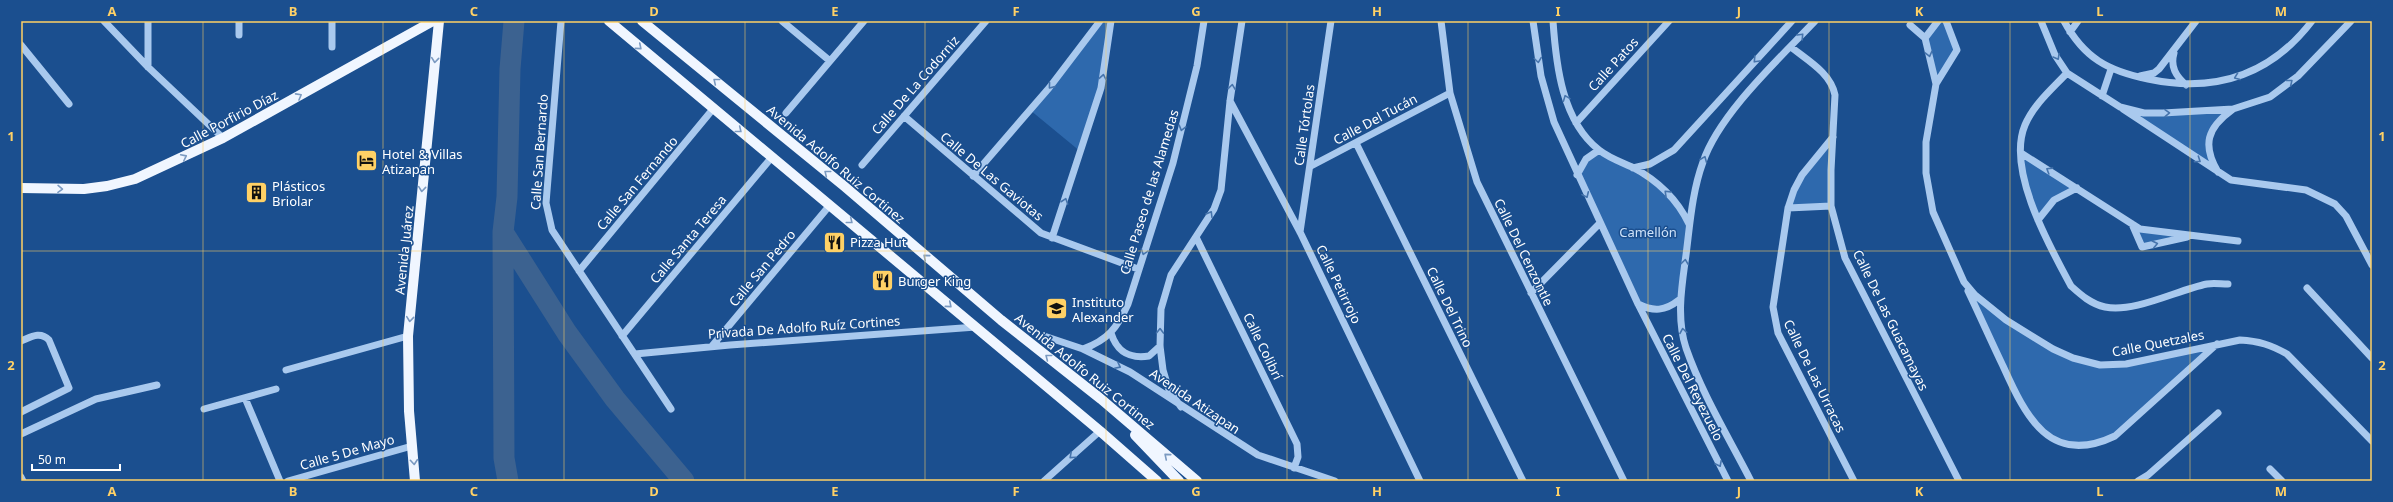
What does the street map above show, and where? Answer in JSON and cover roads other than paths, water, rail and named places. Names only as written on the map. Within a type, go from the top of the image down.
[{"type":"main road","name":"Calle Porfirio Díaz","points":[[21,188],[84,189],[107,186],[135,179],[160,169],[223,138],[433,21]]},
{"type":"main road","name":"Avenida Juárez","points":[[415,481],[412,446],[408,336],[439,21]]},
{"type":"main road","points":[[609,21],[1100,431],[1157,481]]},
{"type":"main road","name":"Avenida Adolfo Ruiz Cortinez","points":[[642,21],[844,186],[1001,320],[1101,399],[1197,481]]},
{"type":"main road","points":[[1101,399],[1179,481]]},
{"type":"street","points":[[104,21],[148,67],[223,138]]},
{"type":"street","points":[[148,21],[148,67]]},
{"type":"street","points":[[239,21],[239,35]]},
{"type":"street","points":[[332,21],[332,47]]},
{"type":"street","name":"Calle San Bernardo","points":[[561,21],[546,203],[552,230],[671,409]]},
{"type":"street","points":[[782,21],[830,61]]},
{"type":"street","points":[[786,113],[864,21]]},
{"type":"street","name":"Calle De La Codorniz","points":[[862,165],[986,21]]},
{"type":"street","points":[[973,176],[1049,88],[1100,21]]},
{"type":"street","points":[[1052,238],[1101,88],[1110,21]]},
{"type":"street","name":"Calle Paseo de las Alamedas","points":[[1083,349],[1099,344],[1111,333],[1120,321],[1128,304],[1173,163],[1197,66],[1204,21]]},
{"type":"street","points":[[1181,407],[1169,390],[1163,370],[1160,346],[1162,309],[1171,275],[1214,209],[1221,190],[1230,101],[1242,21]]},
{"type":"street","name":"Calle Tórtolas","points":[[1300,232],[1311,166],[1331,21]]},
{"type":"street","name":"Calle Del Reyezuelo","points":[[1533,21],[1540,76],[1550,109],[1599,224],[1728,481]]},
{"type":"street","points":[[1553,21],[1555,50],[1563,90],[1576,123],[1599,150],[1633,168],[1668,193],[1681,207],[1690,225]]},
{"type":"street","name":"Calle Patos","points":[[1576,123],[1669,21]]},
{"type":"street","points":[[1633,168],[1650,164],[1674,150],[1792,21]]},
{"type":"street","name":"Calle Del Reyezuelo","points":[[1751,481],[1694,368],[1686,346],[1680,300],[1690,225],[1695,190],[1703,162],[1724,121],[1815,21]]},
{"type":"street","name":"Calle Quetzales","points":[[1946,21],[1957,50],[1936,84],[1926,142],[1928,189],[1933,212],[1964,282],[2017,397],[2030,419],[2051,438],[2062,444],[2081,446],[2099,444],[2115,436],[2218,343]]},
{"type":"street","points":[[2041,21],[2055,55],[2067,73],[2219,174],[2231,180],[2306,190],[2321,196],[2334,204],[2346,216],[2372,264]]},
{"type":"street","points":[[2064,21],[2070,32],[2092,57],[2111,69],[2134,76],[2186,85],[2214,83],[2233,79],[2253,70],[2284,50],[2312,21]]},
{"type":"street","points":[[2070,32],[2078,21]]},
{"type":"street","points":[[2134,76],[2154,73],[2176,49],[2196,21]]},
{"type":"street","points":[[2120,107],[2144,112],[2233,109],[2270,96],[2287,85],[2351,21]]},
{"type":"street","name":"Calle Del Cenzontle","points":[[1443,23],[1450,93],[1477,182],[1624,481]]},
{"type":"street","points":[[1910,24],[1924,38],[1936,84]]},
{"type":"street","points":[[1924,38],[1936,24]]},
{"type":"street","points":[[21,45],[69,104]]},
{"type":"street","points":[[1790,47],[1827,77],[1833,86],[1835,95],[1833,137]]},
{"type":"street","points":[[2176,49],[2172,60],[2175,73],[2186,85]]},
{"type":"street","points":[[2102,96],[2111,69]]},
{"type":"street","points":[[2067,73],[2031,114],[2022,136],[2021,153],[2025,180],[2038,220],[2071,286],[2081,296],[2105,307],[2123,307],[2208,284],[2228,284]]},
{"type":"street","name":"Calle Del Tucán","points":[[1311,166],[1450,93]]},
{"type":"street","name":"Calle Petirrojo","points":[[1230,101],[1300,232],[1420,481]]},
{"type":"street","name":"Calle San Fernando","points":[[579,271],[713,109]]},
{"type":"street","points":[[2219,174],[2209,156],[2209,142],[2214,128],[2220,119],[2233,109]]},
{"type":"street","name":"Calle De Las Gaviotas","points":[[904,116],[1029,224],[1052,238],[1138,269]]},
{"type":"street","name":"Calle De Las Guacamayas","points":[[1833,137],[1831,206],[1845,258],[1959,481]]},
{"type":"street","name":"Calle De Las Urracas","points":[[1833,137],[1802,175],[1794,190],[1788,208],[1774,300],[1774,320],[1778,333],[1854,481]]},
{"type":"street","name":"Calle Del Trino","points":[[1356,143],[1523,481]]},
{"type":"street","points":[[1578,175],[1586,159],[1599,150]]},
{"type":"street","points":[[2021,153],[2132,223],[2151,231],[2238,241]]},
{"type":"street","name":"Calle Santa Teresa","points":[[622,336],[772,157]]},
{"type":"street","points":[[2038,220],[2054,200],[2077,188]]},
{"type":"street","name":"Calle San Pedro","points":[[712,346],[830,205]]},
{"type":"street","points":[[1788,208],[1831,206]]},
{"type":"street","points":[[2132,223],[2142,247],[2193,235]]},
{"type":"street","points":[[1531,294],[1599,224]]},
{"type":"street","name":"Calle Colibrí","points":[[1196,237],[1297,444],[1298,458],[1294,468]]},
{"type":"street","name":"Calle Quetzales","points":[[1964,282],[1986,306],[2053,349],[2086,362],[2100,365],[2126,364],[2218,343],[2240,340],[2257,341],[2272,345],[2287,354],[2372,441]]},
{"type":"street","points":[[2307,288],[2372,358]]},
{"type":"street","points":[[1638,304],[1648,309],[1659,310],[1670,307],[1680,300]]},
{"type":"street","name":"Privada De Adolfo Ruíz Cortines","points":[[635,354],[712,346],[976,327]]},
{"type":"street","points":[[1111,333],[1114,343],[1120,351],[1129,356],[1149,356],[1160,346]]},
{"type":"street","points":[[21,341],[38,335],[44,336],[48,340],[69,388],[21,412]]},
{"type":"street","points":[[286,370],[408,336]]},
{"type":"street","name":"Avenida Atizapan","points":[[1044,336],[1083,349],[1130,372],[1242,447],[1258,455],[1336,481]]},
{"type":"street","points":[[21,434],[96,399],[157,385]]},
{"type":"street","points":[[204,409],[276,389]]},
{"type":"street","points":[[245,398],[280,481]]},
{"type":"street","points":[[2138,481],[2148,475],[2218,413]]},
{"type":"street","points":[[1044,481],[1100,431]]},
{"type":"street","name":"Calle 5 De Mayo","points":[[288,481],[412,446]]},
{"type":"street","points":[[2270,468],[2277,479]]},
{"type":"street","points":[[1954,470],[1963,481]]},
{"type":"street","points":[[21,477],[23,481]]},
{"type":"waterway","points":[[514,21],[510,69],[507,197],[503,232],[567,333],[615,399],[684,481]]},
{"type":"waterway","points":[[503,232],[504,458],[508,481]]},
{"type":"place","name":"Hotel & Villas Atizapan","points":[[367,161]]},
{"type":"place","name":"Plásticos Briolar","points":[[256,193]]},
{"type":"place","name":"Pizza Hut","points":[[835,242]]},
{"type":"place","name":"Burger King","points":[[882,281]]},
{"type":"place","name":"Instituto Alexander","points":[[1056,309]]},
{"type":"park label","name":"Camellón","points":[[1648,232]]}]
